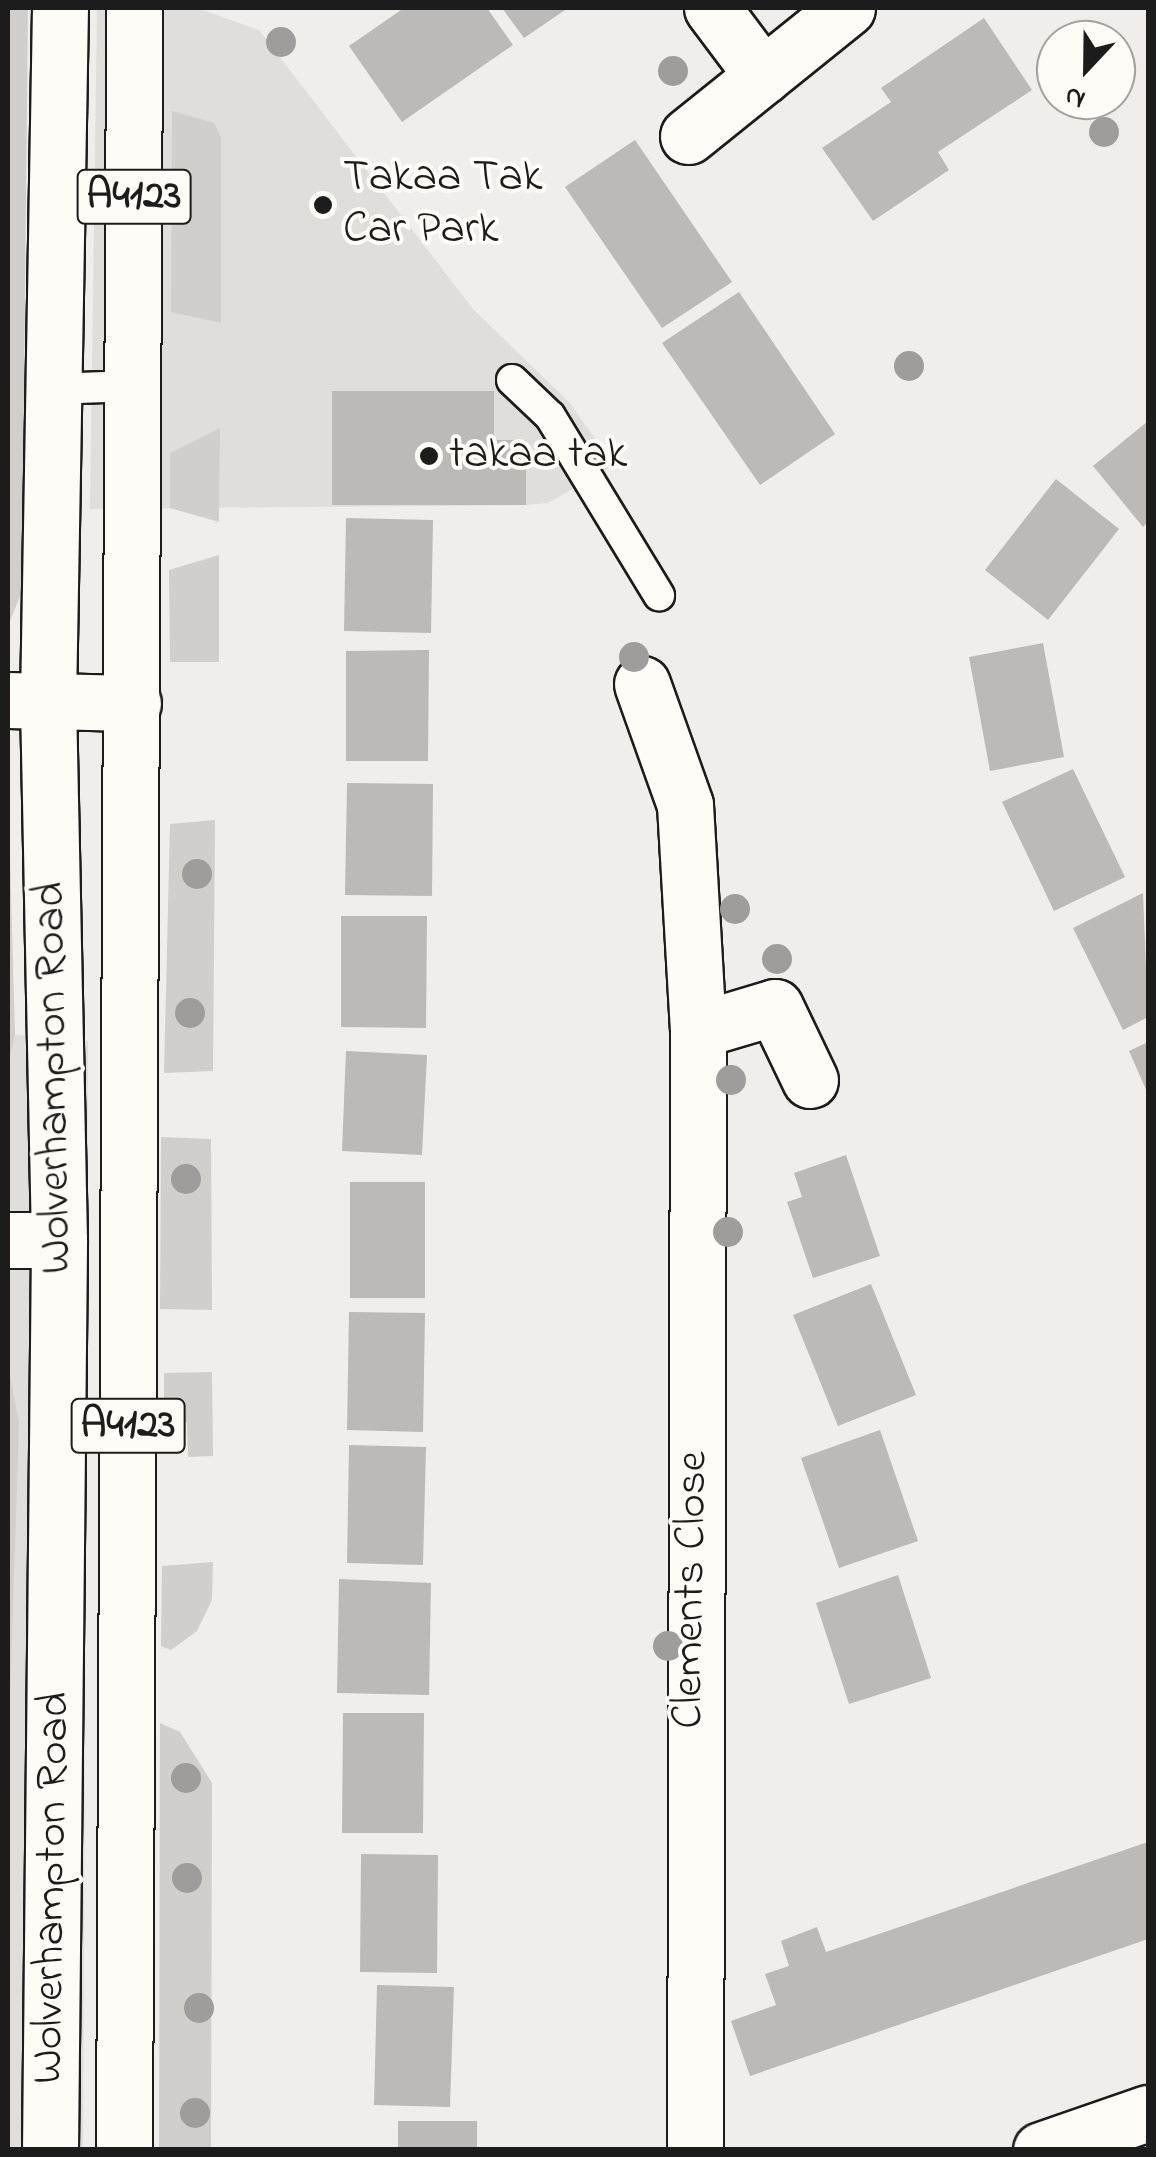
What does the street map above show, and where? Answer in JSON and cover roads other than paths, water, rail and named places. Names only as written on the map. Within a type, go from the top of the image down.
[{"type":"main road","name":"Wolverhampton Road","points":[[50,2150],[33,1240],[28,701],[51,389],[60,8]]},
{"type":"main road","name":"Wolverhampton Road","points":[[124,2150],[134,8]]},
{"type":"main road","points":[[712,8],[763,76]]},
{"type":"main road","points":[[688,136],[848,8]]},
{"type":"main road","name":"Clements Close","points":[[642,684],[686,805],[698,1030],[695,2150]]},
{"type":"main road","points":[[28,701],[133,702]]},
{"type":"main road","points":[[698,1030],[775,1007],[810,1080]]},
{"type":"main road","points":[[1041,2150],[1148,2112]]},
{"type":"lane","points":[[512,380],[550,416],[659,594]]},
{"type":"lane","points":[[51,389],[134,386]]},
{"type":"place","name":"Takaa Tak Car Park","points":[[323,205]]},
{"type":"place","name":"takaa tak","points":[[429,456]]}]
